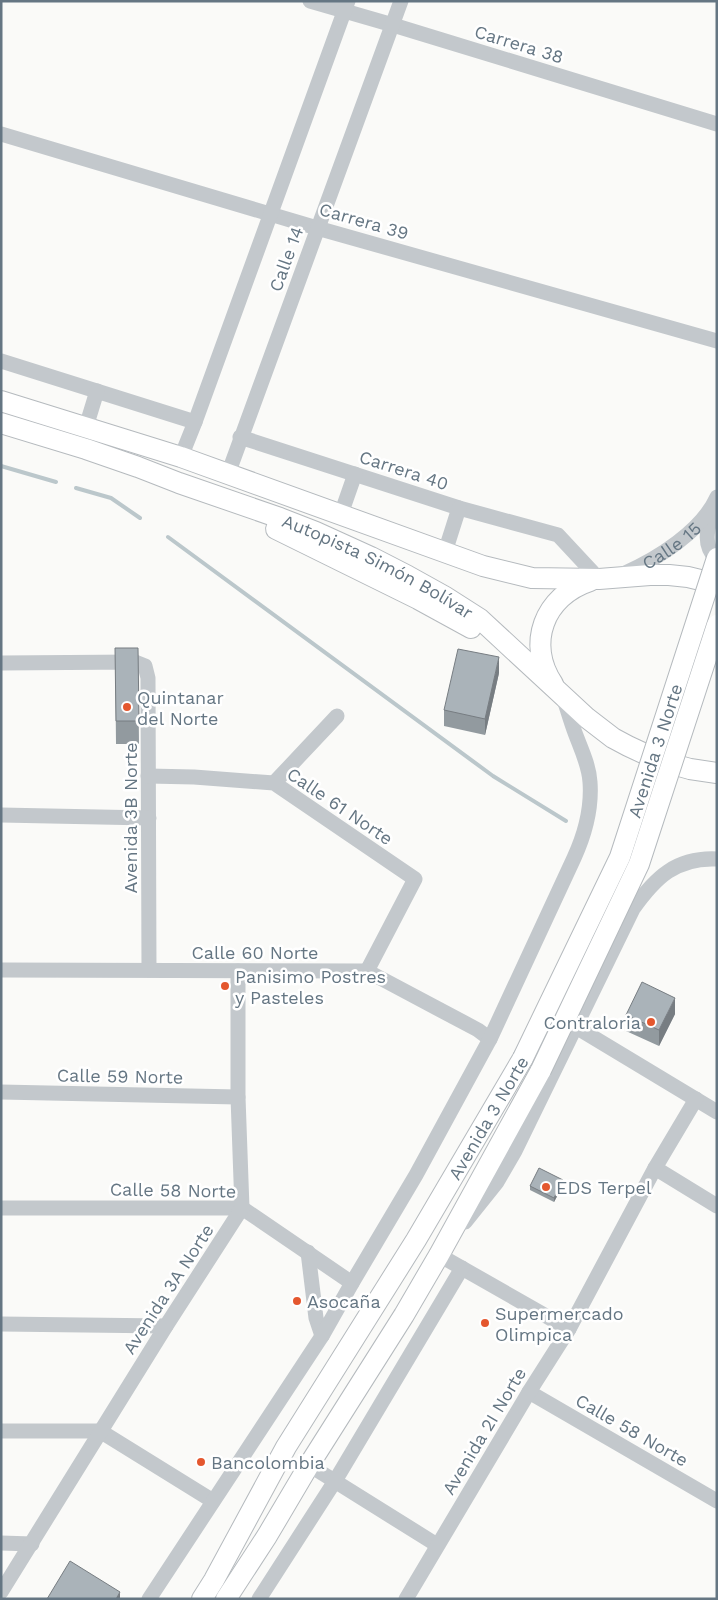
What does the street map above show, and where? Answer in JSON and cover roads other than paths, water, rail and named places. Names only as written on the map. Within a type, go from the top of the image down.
[{"type":"main road","name":"Autopista Simón Bolívar","points":[[1,401],[181,457],[483,566],[532,578],[605,579],[669,575],[688,577],[717,584]]},
{"type":"main road","name":"Autopista Simón Bolívar","points":[[1,423],[95,452],[180,484],[280,518],[316,532],[408,576],[480,619],[536,673],[600,729],[650,757],[674,765],[717,773]]},
{"type":"main road","name":"Avenida 3 Norte","points":[[202,1599],[286,1447],[416,1240],[523,1058],[620,857],[717,559]]},
{"type":"main road","points":[[562,695],[544,668],[540,647],[543,626],[553,606],[568,591],[588,582],[605,579]]},
{"type":"main road","name":"Avenida 3 Norte","points":[[226,1599],[404,1315],[542,1070],[639,864],[717,625]]},
{"type":"street","name":"Carrera 38","points":[[310,1],[346,6],[393,25],[717,124]]},
{"type":"street","name":"Calle 14","points":[[228,474],[401,1]]},
{"type":"street","name":"Calle 14","points":[[181,457],[272,214],[346,6]]},
{"type":"street","name":"Carrera 39","points":[[1,134],[317,228],[717,341]]},
{"type":"street","points":[[1,361],[195,422]]},
{"type":"street","points":[[86,427],[97,391]]},
{"type":"street","name":"Carrera 40","points":[[240,437],[459,508],[558,535],[605,579]]},
{"type":"street","points":[[341,514],[355,474]]},
{"type":"street","points":[[716,498],[706,542],[709,551],[717,559]]},
{"type":"street","name":"Calle 15","points":[[605,579],[642,565],[671,548],[696,526],[716,498]]},
{"type":"street","points":[[445,552],[459,508]]},
{"type":"street","name":"Avenida 3B Norte","points":[[1,663],[135,662],[145,666],[148,678],[149,970]]},
{"type":"street","name":"Avenida 3 Norte","points":[[150,1599],[322,1336],[416,1175],[490,1039],[574,858],[583,838],[588,816],[590,782],[586,762],[562,695]]},
{"type":"street","points":[[274,783],[336,716]]},
{"type":"street","name":"Calle 61 Norte","points":[[148,776],[194,777],[274,783],[414,879],[367,971]]},
{"type":"street","points":[[1,815],[149,818]]},
{"type":"street","name":"Avenida 3 Norte","points":[[439,1255],[502,1174],[516,1151],[633,909],[654,882],[668,871],[694,860],[717,859]]},
{"type":"street","name":"Calle 60 Norte","points":[[1,970],[367,971],[478,1030],[490,1039]]},
{"type":"street","points":[[238,971],[238,1097],[242,1208]]},
{"type":"street","points":[[576,1027],[717,1112]]},
{"type":"street","name":"Calle 59 Norte","points":[[1,1092],[238,1097]]},
{"type":"street","name":"Avenida 2I Norte","points":[[406,1599],[529,1392],[569,1329],[655,1168],[696,1099]]},
{"type":"street","points":[[655,1168],[717,1206]]},
{"type":"street","name":"Calle 58 Norte","points":[[1,1208],[242,1208],[352,1283]]},
{"type":"street","name":"Avenida 3A Norte","points":[[1,1592],[100,1431],[242,1208]]},
{"type":"street","points":[[308,1252],[316,1318],[322,1336]]},
{"type":"street","points":[[439,1255],[569,1329]]},
{"type":"street","points":[[258,1599],[335,1481],[462,1268]]},
{"type":"street","points":[[1,1324],[166,1326]]},
{"type":"street","name":"Calle 58 Norte","points":[[529,1392],[717,1501]]},
{"type":"street","points":[[1,1431],[100,1431],[213,1501]]},
{"type":"street","points":[[310,1465],[437,1546]]},
{"type":"street","points":[[1,1543],[32,1544]]},
{"type":"waterway","points":[[1,466],[56,482]]},
{"type":"waterway","points":[[76,488],[111,498],[140,518]]},
{"type":"waterway","points":[[168,537],[493,776],[566,821]]},
{"type":"place","name":"Quintanar del Norte","points":[[127,707]]},
{"type":"place","name":"Panisimo Postres y Pasteles","points":[[225,986]]},
{"type":"place","name":"Contraloria","points":[[651,1022]]},
{"type":"place","name":"EDS Terpel","points":[[546,1187]]},
{"type":"place","name":"Asocaña","points":[[297,1301]]},
{"type":"place","name":"Supermercado Olimpica","points":[[485,1323]]},
{"type":"place","name":"Bancolombia","points":[[201,1462]]}]
